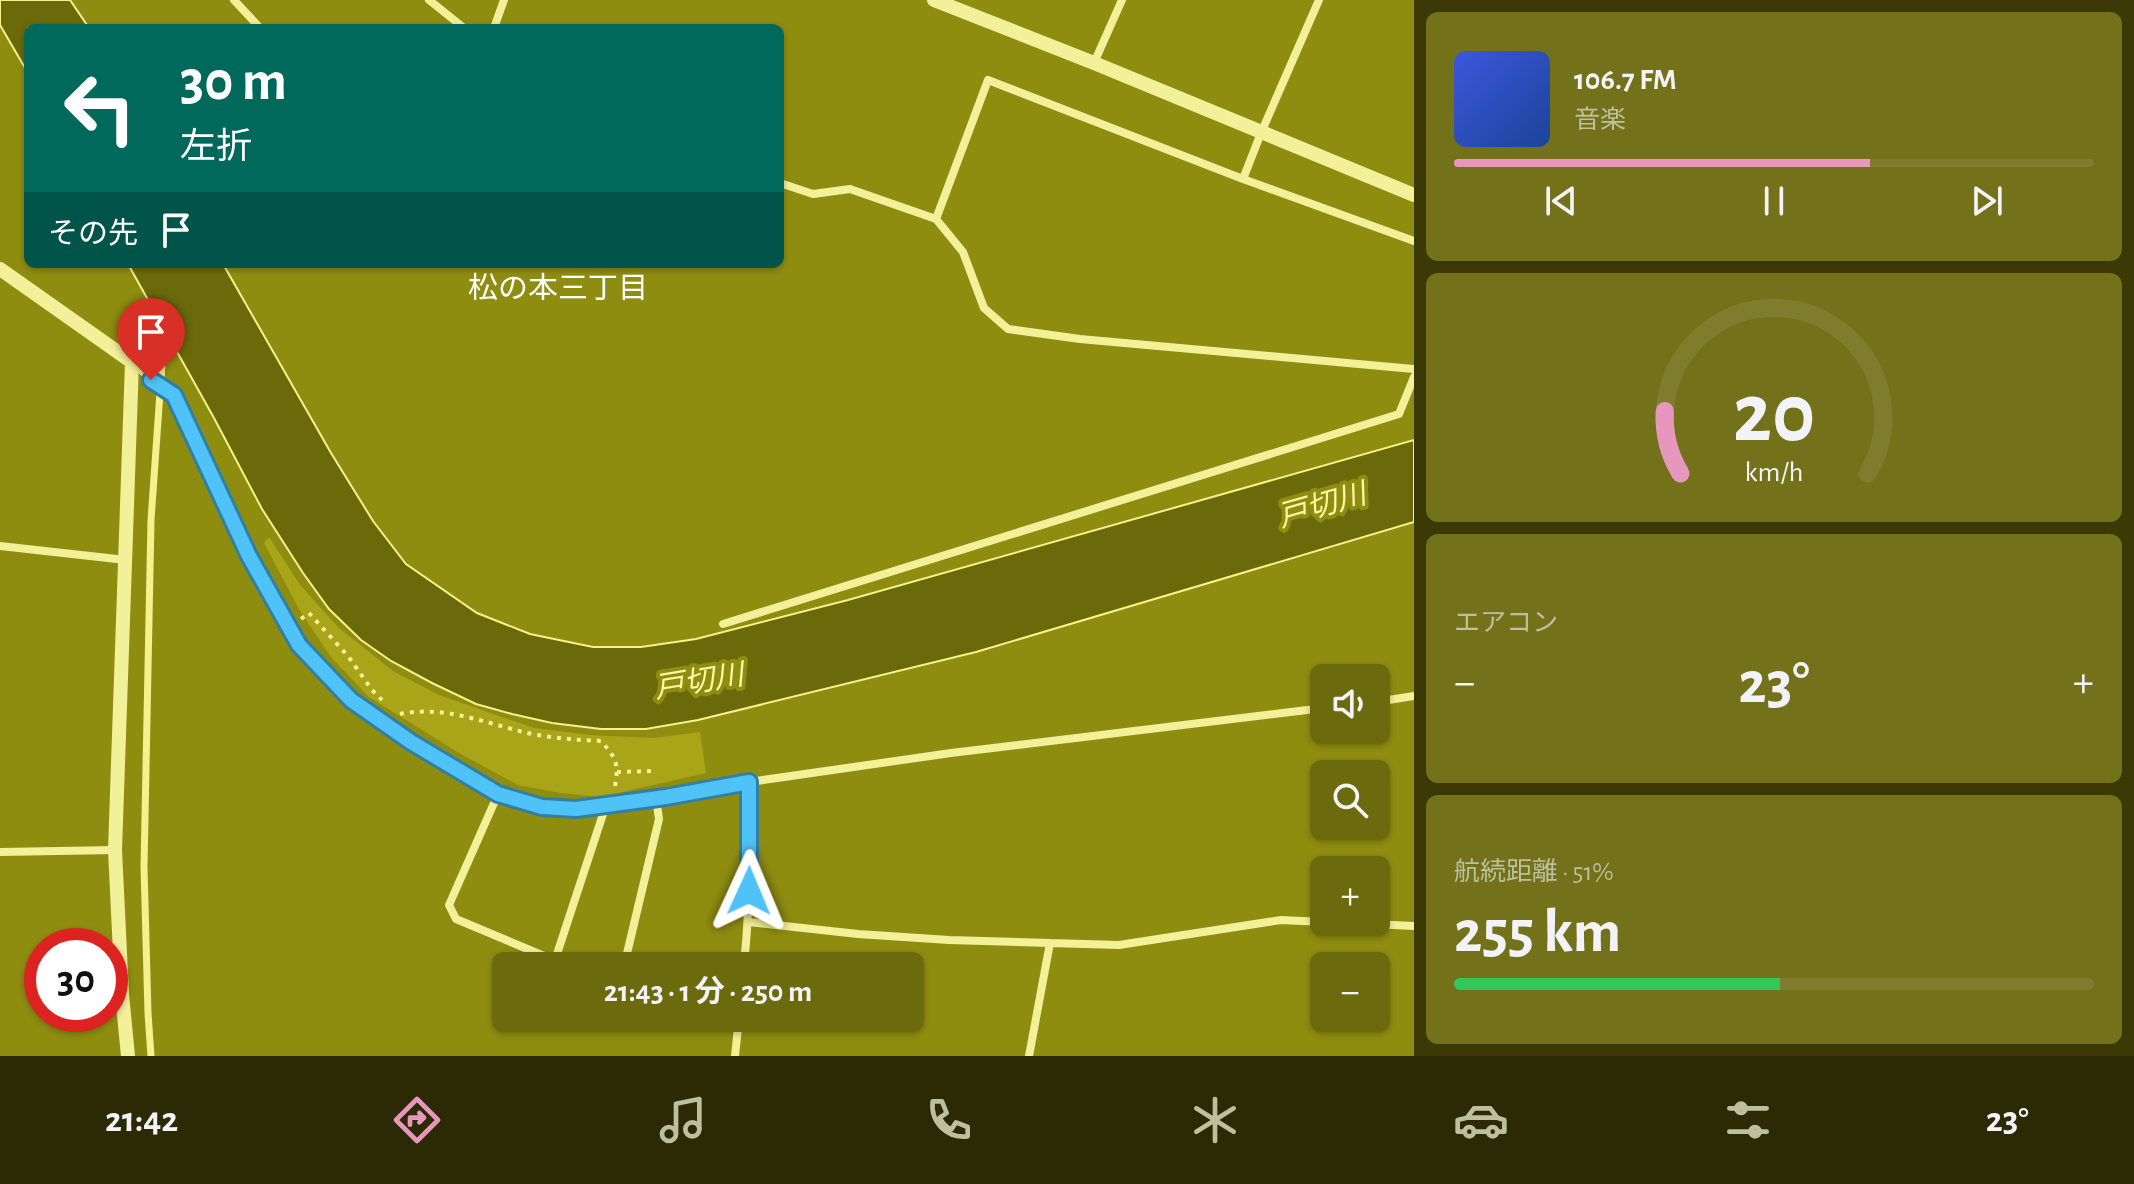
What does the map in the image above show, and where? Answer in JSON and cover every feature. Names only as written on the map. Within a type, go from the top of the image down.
[{"type":"street","points":[[234,0],[256,24]]},
{"type":"street","points":[[429,0],[459,24]]},
{"type":"street","points":[[495,24],[504,0]]},
{"type":"street","points":[[934,0],[1414,195]]},
{"type":"street","points":[[1094,63],[1122,0]]},
{"type":"street","points":[[1243,179],[1319,0]]},
{"type":"street","points":[[936,219],[988,80],[1243,179],[1414,241]]},
{"type":"street","points":[[784,184],[813,194],[850,189],[936,219],[963,252],[984,308],[1008,329],[1080,339],[1414,369]]},
{"type":"street","points":[[0,269],[174,395],[249,556],[299,645],[351,700],[411,742],[498,794],[542,807],[576,809],[951,753],[1310,710]]},
{"type":"street","points":[[128,1056],[115,850],[132,362]]},
{"type":"street","points":[[723,624],[1399,414],[1414,377]]},
{"type":"street","points":[[0,546],[126,560]]},
{"type":"street","points":[[1390,700],[1414,696]]},
{"type":"street","points":[[746,952],[749,922],[749,782]]},
{"type":"street","points":[[498,794],[449,905],[456,919],[536,952]]},
{"type":"street","points":[[627,952],[659,819],[656,798]]},
{"type":"street","points":[[558,952],[606,805]]},
{"type":"street","points":[[0,852],[115,850]]},
{"type":"street","points":[[749,922],[949,940],[1119,945],[1281,920],[1310,921]]},
{"type":"street","points":[[1390,925],[1414,926]]},
{"type":"street","points":[[1029,1056],[1050,943]]},
{"type":"street","points":[[735,1056],[738,1032]]},
{"type":"path","points":[[289,626],[309,613],[388,706]]},
{"type":"path","points":[[384,723],[402,713],[451,713],[528,733],[568,740],[601,741],[617,763],[615,787],[606,805]]},
{"type":"path","points":[[617,772],[652,771]]},
{"type":"shaded area","points":[[269,537],[300,585],[339,628],[393,671],[439,695],[534,728],[653,738],[700,732],[706,773],[601,797],[518,785],[459,753],[369,697],[331,657],[300,611],[264,543]]},
{"type":"water","points":[[0,0],[70,0],[86,24],[24,24],[24,66],[0,25]]},
{"type":"water","name":"戸切川","points":[[130,268],[225,268],[331,453],[373,521],[406,564],[477,613],[530,634],[593,647],[641,647],[696,639],[848,600],[1414,440],[1414,522],[976,652],[698,720],[646,729],[601,729],[552,723],[476,704],[391,661],[361,640],[329,609],[303,573],[262,509]]},
{"type":"waterway","points":[[151,1056],[144,867],[151,520],[162,364],[172,332]]},
{"type":"district","name":"松の本三丁目","points":[[558,289]]},
{"type":"route","points":[[151,380],[174,395],[249,556],[299,645],[351,700],[411,742],[498,794],[542,807],[576,809],[749,782],[749,891]]}]
